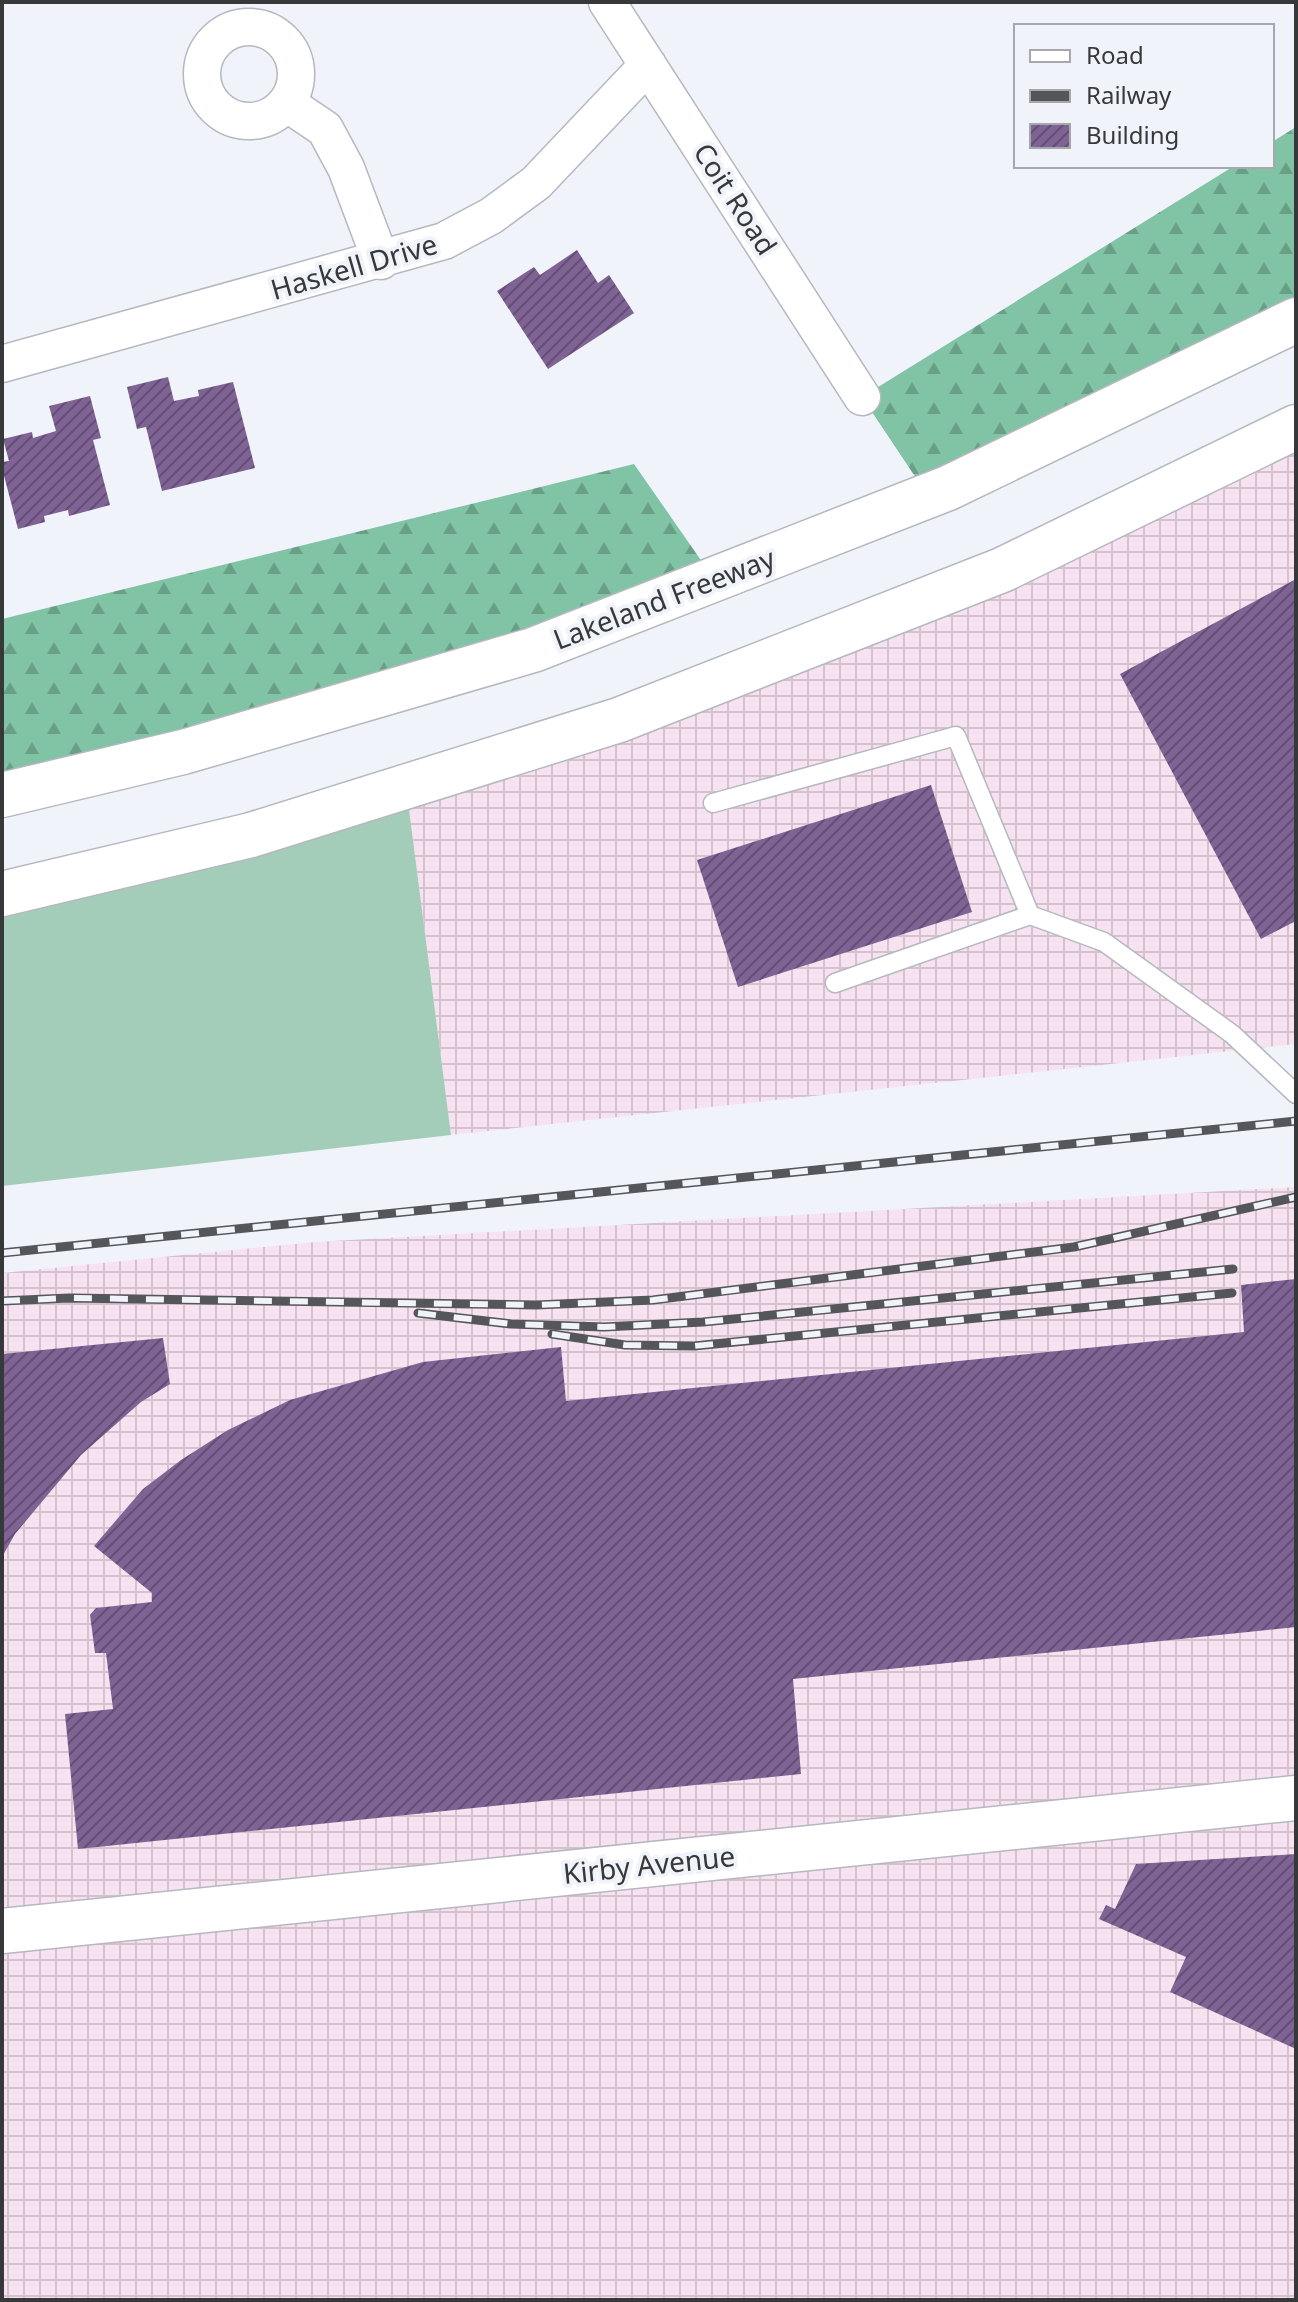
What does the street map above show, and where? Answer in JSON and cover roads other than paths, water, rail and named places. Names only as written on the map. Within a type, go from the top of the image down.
[{"type":"main road","name":"Lakeland Freeway","points":[[2,795],[183,752],[533,650],[948,488],[1296,320]]},
{"type":"main road","points":[[2,894],[251,835],[619,720],[1002,570],[1296,427]]},
{"type":"main road","name":"Kirby Avenue","points":[[2,1931],[1296,1798]]},
{"type":"street","name":"Coit Road","points":[[607,2],[862,397]]},
{"type":"street","name":"Haskell Drive","points":[[2,364],[444,241],[491,216],[536,183],[648,65]]},
{"type":"street","points":[[288,104],[325,129],[346,168],[381,261]]},
{"type":"lane","points":[[713,803],[956,736],[1030,915]]},
{"type":"lane","points":[[835,983],[1030,915],[1104,942],[1232,1034],[1296,1094]]},
{"type":"railway","points":[[2,1253],[1296,1121]]},
{"type":"railway","points":[[2,1301],[69,1298],[536,1305],[653,1300],[1074,1247],[1296,1197]]},
{"type":"railway","points":[[418,1313],[511,1324],[604,1327],[703,1322],[1233,1269]]},
{"type":"railway","points":[[552,1334],[625,1345],[694,1346],[1232,1293]]}]
